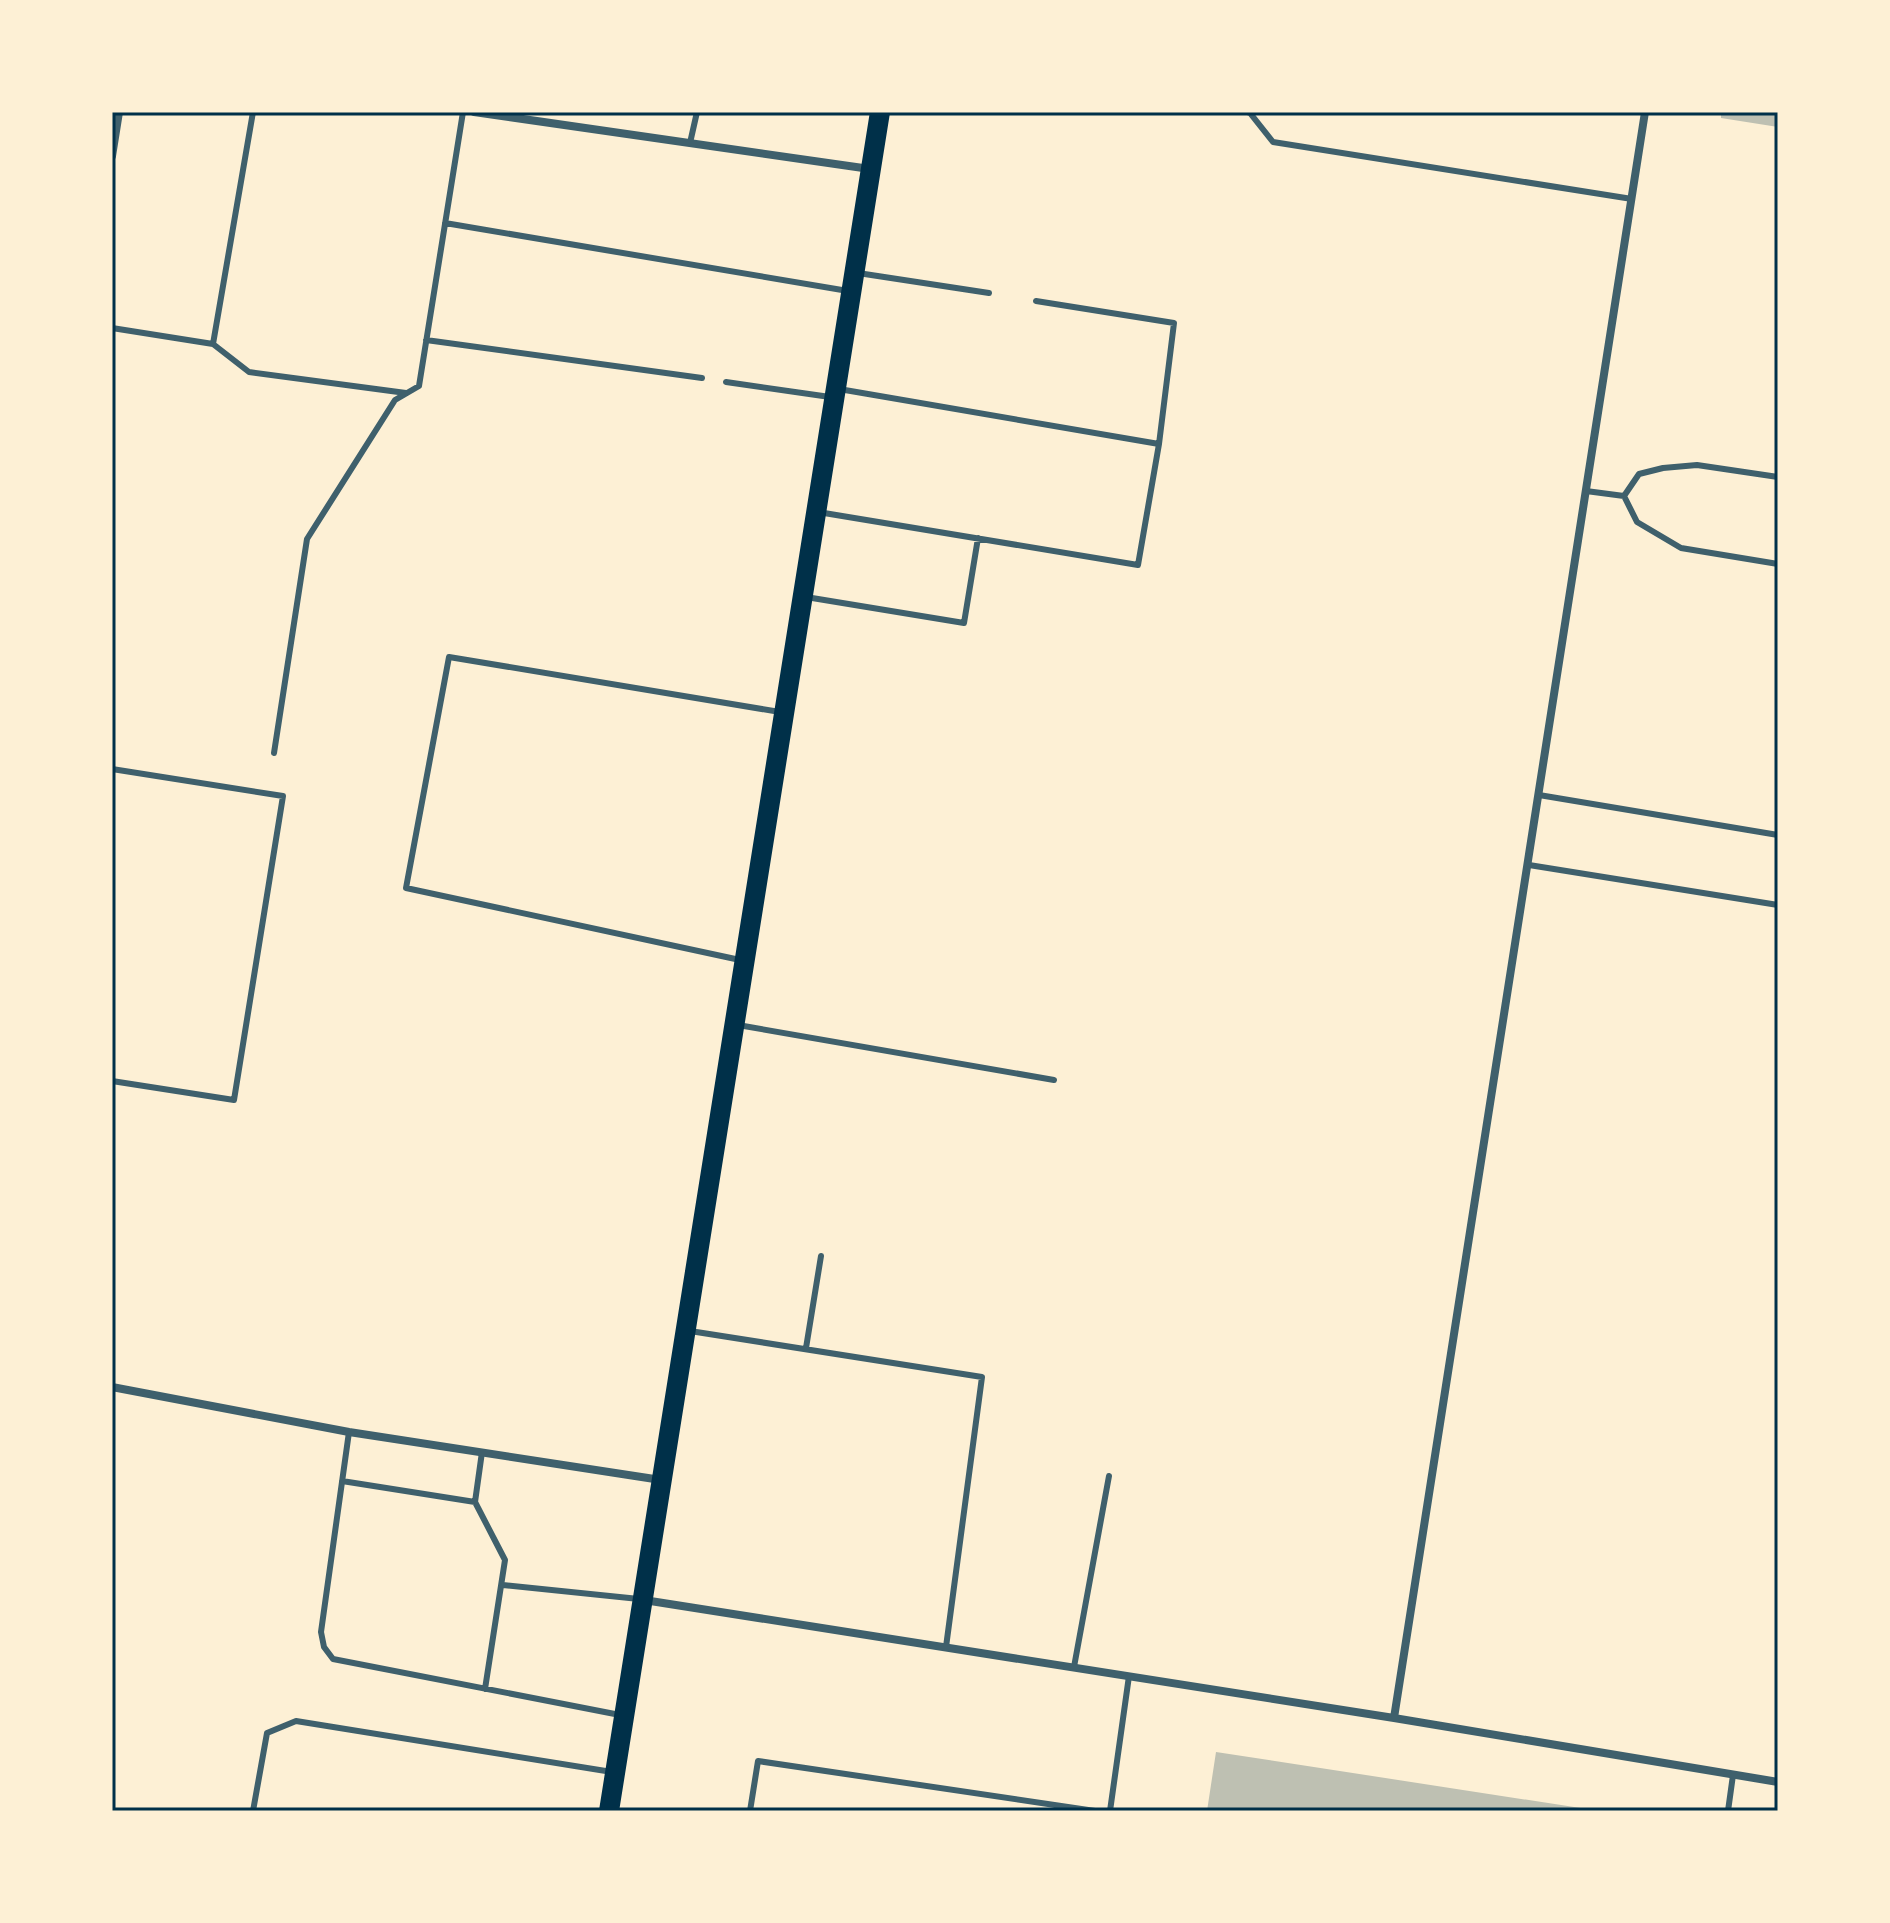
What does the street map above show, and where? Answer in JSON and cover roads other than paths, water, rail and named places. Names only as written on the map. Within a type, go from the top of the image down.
[{"type":"main road","points":[[609,1811],[880,112]]},
{"type":"street","points":[[112,156],[119,112]]},
{"type":"street","points":[[474,112],[541,117],[690,143],[871,169]]},
{"type":"street","points":[[1394,1718],[1645,112]]},
{"type":"street","points":[[112,1387],[349,1432],[661,1480]]},
{"type":"street","points":[[643,1599],[1778,1782]]},
{"type":"lane","points":[[213,344],[253,112]]},
{"type":"lane","points":[[274,753],[307,539],[395,400],[419,386],[463,112]]},
{"type":"lane","points":[[690,143],[697,112]]},
{"type":"lane","points":[[1247,112],[1273,142],[1632,199]]},
{"type":"lane","points":[[445,223],[852,282],[989,293]]},
{"type":"lane","points":[[816,511],[1138,565],[1159,444],[1174,323],[1036,301]]},
{"type":"lane","points":[[112,328],[213,344],[249,372],[407,393]]},
{"type":"lane","points":[[426,340],[702,378]]},
{"type":"lane","points":[[726,382],[835,393],[1159,444]]},
{"type":"lane","points":[[1624,496],[1639,474],[1663,468],[1697,465],[1778,477]]},
{"type":"lane","points":[[1586,491],[1624,496]]},
{"type":"lane","points":[[1624,496],[1637,522],[1681,548],[1778,564]]},
{"type":"lane","points":[[803,597],[964,623],[978,538]]},
{"type":"lane","points":[[744,961],[406,888],[449,657],[784,712]]},
{"type":"lane","points":[[112,769],[283,796],[234,1100],[112,1081]]},
{"type":"lane","points":[[1539,795],[1778,835]]},
{"type":"lane","points":[[1529,865],[1778,905]]},
{"type":"lane","points":[[735,1024],[1054,1080]]},
{"type":"lane","points":[[806,1348],[821,1256]]},
{"type":"lane","points":[[686,1330],[982,1377],[946,1647]]},
{"type":"lane","points":[[349,1432],[321,1632],[324,1647],[333,1659],[624,1716]]},
{"type":"lane","points":[[482,1452],[475,1502],[505,1560],[485,1689]]},
{"type":"lane","points":[[1074,1667],[1109,1476]]},
{"type":"lane","points":[[342,1481],[475,1502]]},
{"type":"lane","points":[[503,1585],[643,1599]]},
{"type":"lane","points":[[1110,1811],[1129,1676]]},
{"type":"lane","points":[[253,1811],[267,1733],[296,1721],[615,1773]]},
{"type":"lane","points":[[750,1811],[758,1761],[1095,1811]]},
{"type":"lane","points":[[1728,1811],[1733,1775]]}]
